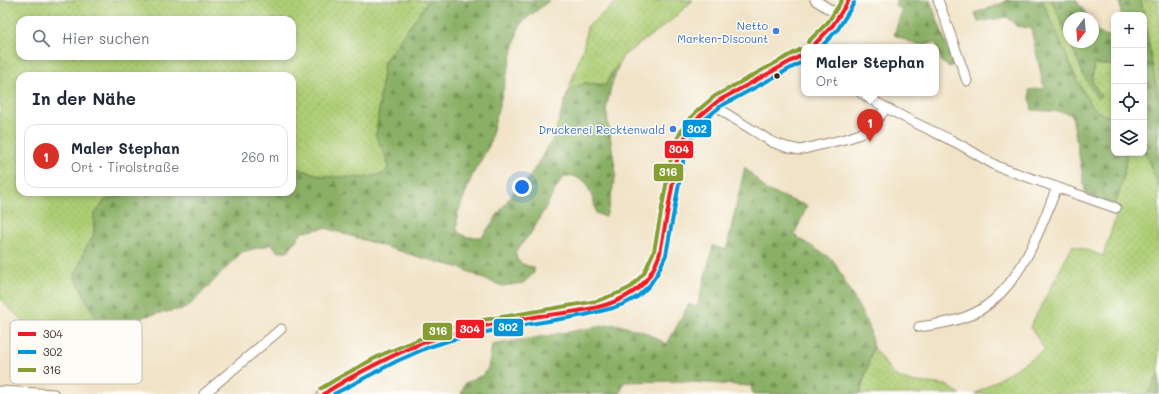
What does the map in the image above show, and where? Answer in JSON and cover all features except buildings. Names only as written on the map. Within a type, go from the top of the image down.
[{"type":"main road","points":[[815,44],[824,36],[840,16],[849,0]]},
{"type":"main road","points":[[324,394],[349,378],[400,353],[448,334],[481,326],[592,307],[613,302],[634,292],[649,277],[659,258],[676,161],[683,139],[697,118],[718,101],[801,56]]},
{"type":"street","points":[[815,0],[840,16]]},
{"type":"street","points":[[938,0],[967,81]]},
{"type":"street","points":[[866,96],[886,108],[955,142],[985,160],[1116,208]]},
{"type":"street","points":[[718,101],[722,110],[772,142],[800,150],[835,142],[860,134],[873,125],[886,108]]},
{"type":"street","points":[[919,328],[968,316],[980,310],[1002,292],[1030,252],[1057,187]]},
{"type":"street","points":[[204,394],[281,328]]},
{"type":"street","points":[[0,391],[54,394]]},
{"type":"green space","points":[[0,0],[429,0],[384,62],[376,136],[387,159],[388,169],[383,174],[363,178],[322,176],[296,168],[296,72],[16,72],[16,196],[120,196],[105,200],[94,215],[94,234],[85,250],[75,277],[97,320],[22,320],[0,299]]},
{"type":"green space","points":[[429,0],[550,0],[522,22],[518,30],[489,146],[472,176],[457,215],[457,231],[466,237],[482,237],[515,190],[524,186],[553,138],[569,89],[585,83],[606,85],[613,70],[619,64],[611,87],[606,109],[616,174],[605,217],[596,213],[594,202],[586,182],[574,176],[562,178],[531,233],[515,252],[520,263],[534,268],[534,273],[523,283],[503,286],[461,268],[419,257],[325,228],[302,232],[288,251],[278,252],[272,244],[242,252],[187,308],[145,316],[138,320],[97,320],[75,277],[85,250],[94,234],[94,215],[105,200],[120,196],[296,196],[296,168],[322,176],[363,178],[383,174],[388,169],[387,159],[376,136],[384,62]]},
{"type":"green space","points":[[619,0],[693,0],[669,22],[623,56],[619,64],[613,70],[606,85],[585,83],[569,89],[584,45],[587,27]]},
{"type":"green space","points":[[897,0],[930,0],[954,65],[949,67],[942,62],[939,52],[939,44],[916,44],[894,35],[902,10],[895,5]]},
{"type":"green space","points":[[1005,0],[1042,0],[1077,80],[1090,104],[1099,112],[1111,118],[1111,156],[1126,156],[1124,173],[1115,205],[1086,195],[1072,115],[1064,112],[1032,110],[1029,90],[1044,88],[1031,28],[1016,26],[1007,17],[978,22],[975,13],[1006,2]]},
{"type":"green space","points":[[1042,0],[1052,0],[1063,26],[1063,48]]},
{"type":"green space","points":[[1052,0],[1076,0],[1085,12],[1063,12],[1063,26]]},
{"type":"green space","points":[[1120,0],[1141,0],[1143,12],[1121,12]]},
{"type":"green space","points":[[1141,0],[1159,0],[1159,104],[1147,35],[1147,12],[1143,12]]},
{"type":"green space","points":[[1099,32],[1111,37],[1111,65],[1094,63],[1092,81],[1101,97],[1097,98],[1084,76],[1072,48],[1099,48]]},
{"type":"green space","points":[[1147,34],[1159,104],[1159,189],[1147,156]]},
{"type":"green space","points":[[1063,48],[1072,48],[1084,76],[1101,97],[1092,81],[1094,63],[1111,65],[1111,118],[1099,112],[1090,104],[1077,80]]},
{"type":"green space","points":[[1126,156],[1147,156],[1159,189],[1159,374],[1147,394],[975,394],[1045,350],[1030,327],[1073,245],[1103,256],[1119,207],[1115,205],[1121,186]]},
{"type":"green space","points":[[745,167],[766,190],[807,206],[794,235],[833,260],[869,326],[873,347],[860,394],[753,394],[751,386],[677,381],[624,382],[620,394],[461,394],[465,383],[483,375],[488,368],[492,345],[615,324],[644,332],[667,344],[689,304],[697,307],[713,246],[726,250]]},
{"type":"green space","points":[[873,347],[894,375],[908,381],[946,385],[960,394],[860,394]]},
{"type":"green space","points":[[1159,374],[1159,394],[1147,394]]},
{"type":"transit line","name":"316","points":[[808,42],[828,22],[842,0]]},
{"type":"transit line","name":"304","points":[[815,44],[833,25],[849,0]]},
{"type":"transit line","name":"302","points":[[824,44],[838,29],[854,3]]},
{"type":"transit line","name":"316","points":[[320,389],[381,355],[436,332],[477,321],[597,301],[631,287],[644,273],[654,251],[673,147],[685,124],[696,112],[715,96],[801,49]]},
{"type":"transit line","name":"304","points":[[324,394],[384,360],[439,337],[495,324],[588,309],[612,303],[633,292],[650,275],[660,253],[679,149],[690,128],[700,116],[718,101],[801,56]]},
{"type":"transit line","name":"302","points":[[334,394],[397,361],[429,347],[451,340],[500,329],[585,315],[613,308],[637,297],[649,286],[657,274],[666,255],[685,151],[695,131],[704,120],[721,106],[801,63]]},
{"type":"place","name":"Netto Marken-Discount","points":[[776,31]]},
{"type":"place","name":"Druckerei Recktenwald","points":[[673,129]]},
{"type":"place","name":"Maler Stephan","points":[[870,142]]}]
